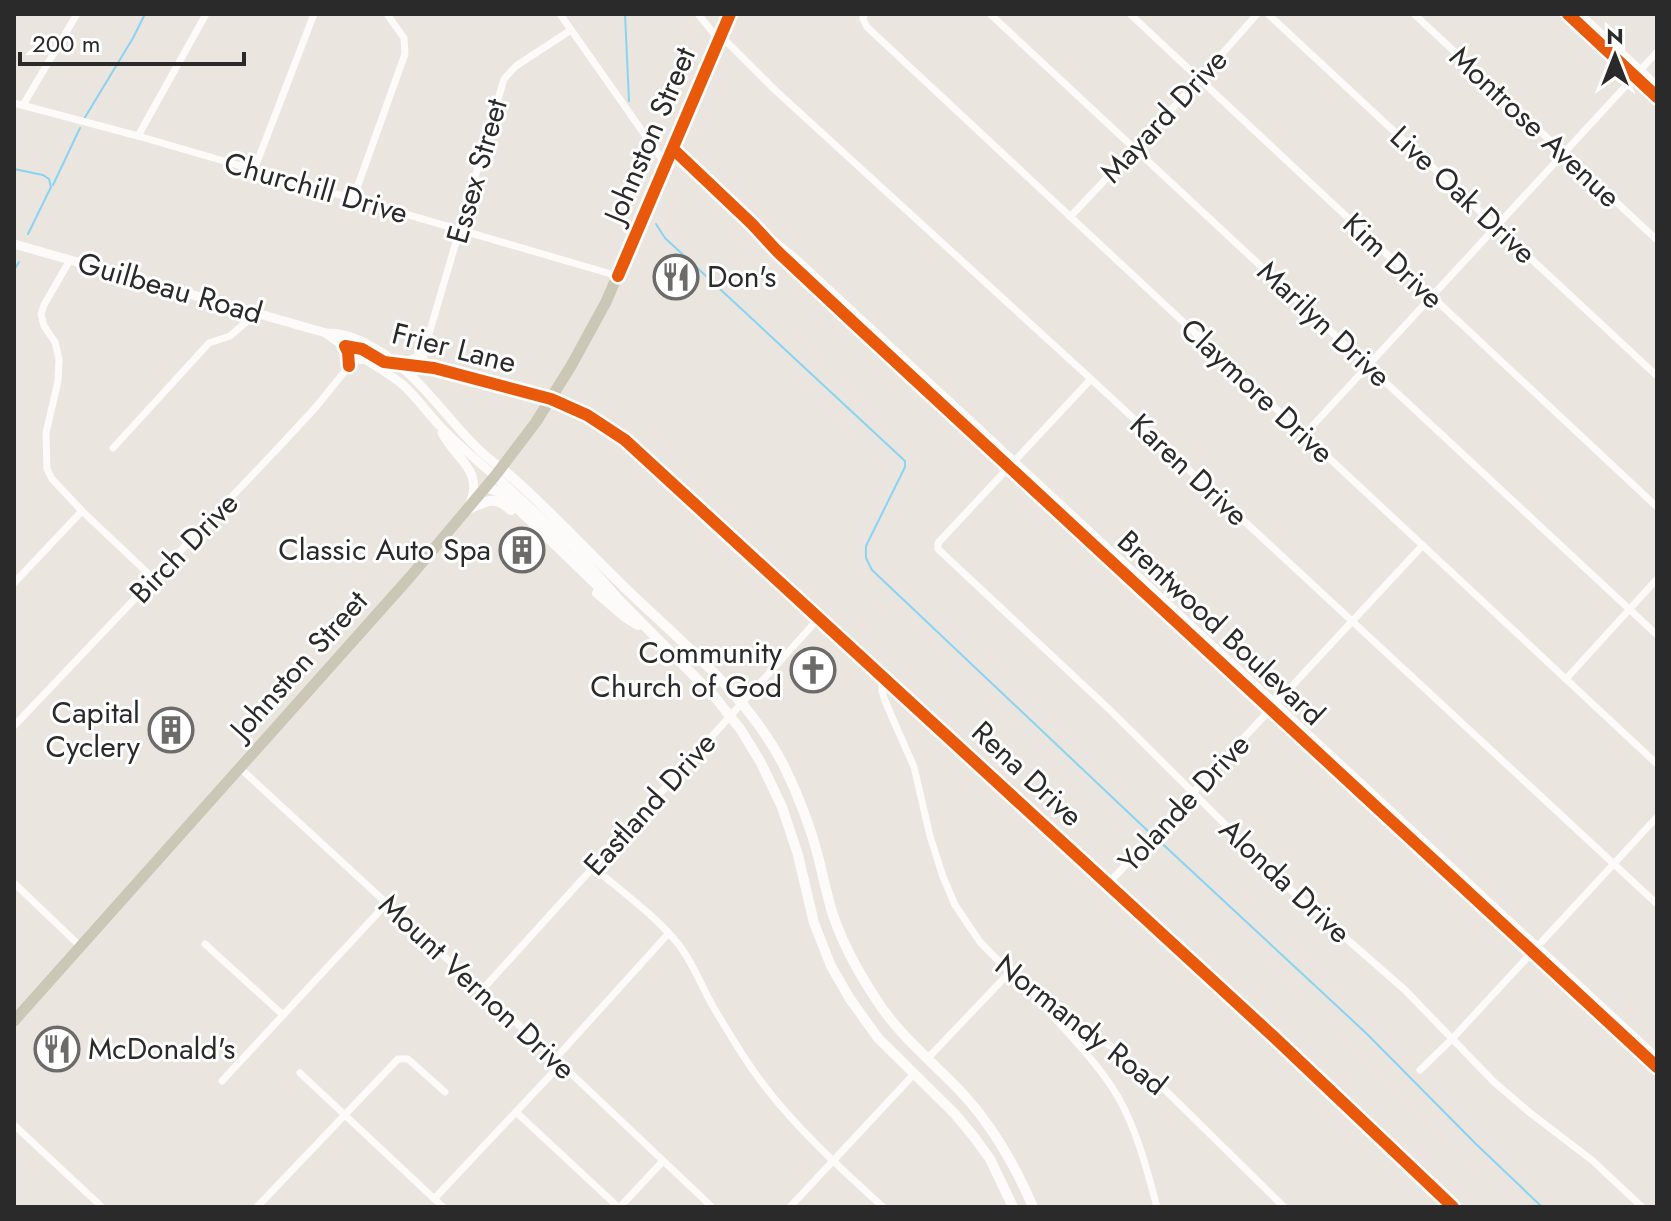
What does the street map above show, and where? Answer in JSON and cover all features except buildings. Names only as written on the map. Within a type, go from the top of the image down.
[{"type":"main road","name":"Johnston Street","points":[[14,1021],[410,577],[498,472],[551,399],[618,276],[730,14]]},
{"type":"main road","points":[[498,472],[730,715],[761,763],[782,807],[798,855],[814,923],[831,966],[878,1038],[955,1114],[983,1148],[1013,1207]]},
{"type":"main road","points":[[498,472],[528,492],[688,647],[741,703],[783,765],[804,811],[833,916],[858,970],[888,1016],[964,1095],[998,1137],[1033,1207]]},
{"type":"main road","points":[[486,487],[503,494],[608,596],[638,609],[671,639],[688,647]]},
{"type":"main road","points":[[467,510],[488,501],[504,503],[585,583],[625,617],[650,633]]},
{"type":"street","points":[[23,105],[77,14]]},
{"type":"street","points":[[138,136],[206,14]]},
{"type":"street","points":[[254,170],[314,14]]},
{"type":"street","points":[[353,199],[405,54],[404,38],[387,14]]},
{"type":"street","points":[[560,14],[666,165]]},
{"type":"street","name":"Karen Drive","points":[[698,14],[715,35],[726,41],[775,90],[1657,904]]},
{"type":"street","name":"Claymore Drive","points":[[864,14],[867,27],[1657,764]]},
{"type":"street","name":"Marilyn Drive","points":[[990,14],[1657,635]]},
{"type":"street","name":"Kim Drive","points":[[1130,14],[1657,507]]},
{"type":"street","name":"Mayard Drive","points":[[1070,217],[1257,14]]},
{"type":"street","name":"Live Oak Drive","points":[[1268,14],[1657,376]]},
{"type":"street","name":"Montrose Avenue","points":[[1414,14],[1657,240]]},
{"type":"street","points":[[1581,14],[1657,97]]},
{"type":"street","points":[[1571,15],[1638,73],[1657,85]]},
{"type":"street","name":"Essex Street","points":[[416,366],[423,360],[504,79],[516,66],[571,30]]},
{"type":"street","points":[[1304,435],[1657,52]]},
{"type":"street","name":"Churchill Drive","points":[[14,103],[138,136],[618,276]]},
{"type":"street","name":"Brentwood Boulevard","points":[[673,149],[777,251],[1273,706],[1535,949],[1657,1067]]},
{"type":"street","name":"Guilbeau Road","points":[[14,244],[326,333],[342,333],[394,361],[429,393],[498,472]]},
{"type":"street","points":[[70,260],[41,314],[44,326],[55,342],[59,359],[58,381],[46,433],[47,469],[52,479],[82,511],[154,579]]},
{"type":"street","points":[[113,448],[209,343],[230,336],[258,312]]},
{"type":"street","name":"Guilbeau Road","points":[[326,333],[368,359],[407,389],[437,423],[498,472]]},
{"type":"street","points":[[394,361],[413,358],[426,344]]},
{"type":"street","points":[[345,346],[349,366]]},
{"type":"street","name":"Frier Lane","points":[[345,346],[362,349],[384,362],[434,368],[551,399]]},
{"type":"street","name":"Birch Drive","points":[[14,726],[298,427],[349,366],[368,359]]},
{"type":"street","points":[[1012,464],[1091,379]]},
{"type":"street","name":"Rena Drive","points":[[551,399],[587,415],[626,441],[1274,1037],[1453,1207]]},
{"type":"street","points":[[437,423],[449,446],[473,474],[473,496],[467,510]]},
{"type":"street","name":"Alonda Drive","points":[[1012,464],[937,547],[1111,711],[1292,891],[1405,990],[1494,1082],[1593,1161],[1642,1207]]},
{"type":"street","points":[[14,583],[82,511]]},
{"type":"street","name":"Yolande Drive","points":[[1108,884],[1423,545]]},
{"type":"street","points":[[1566,679],[1657,579]]},
{"type":"street","name":"Eastland Drive","points":[[481,991],[819,618]]},
{"type":"street","name":"Normandy Road","points":[[882,676],[885,701],[914,767],[936,857],[949,892],[980,942],[1034,995],[1157,1082],[1284,1207]]},
{"type":"street","name":"Mount Vernon Drive","points":[[240,768],[712,1207]]},
{"type":"street","points":[[1420,1070],[1657,817]]},
{"type":"street","points":[[593,867],[681,948],[734,1041],[761,1080],[832,1160],[883,1207]]},
{"type":"street","points":[[14,883],[81,947]]},
{"type":"street","points":[[222,1081],[387,903]]},
{"type":"street","points":[[434,1199],[516,1112],[668,934]]},
{"type":"street","points":[[205,944],[283,1015]]},
{"type":"street","name":"Brentwood Boulevard","points":[[1535,949],[1657,1057]]},
{"type":"street","points":[[928,1058],[1009,973]]},
{"type":"street","points":[[1034,995],[1093,1062],[1125,1109],[1143,1156],[1157,1207]]},
{"type":"street","points":[[257,1207],[398,1059],[408,1059],[445,1092]]},
{"type":"street","points":[[300,1073],[443,1207]]},
{"type":"street","points":[[790,1207],[914,1074]]},
{"type":"street","points":[[516,1112],[619,1207],[663,1161]]},
{"type":"street","points":[[14,1125],[102,1207]]},
{"type":"waterway","points":[[84,119],[145,14]]},
{"type":"waterway","points":[[625,14],[629,101]]},
{"type":"waterway","points":[[53,185],[80,128]]},
{"type":"waterway","points":[[14,169],[43,175],[49,179],[51,187],[28,234]]},
{"type":"waterway","points":[[656,224],[665,238],[905,461],[905,467],[866,546],[866,558],[872,570],[1150,833]]},
{"type":"waterway","points":[[14,270],[19,262]]},
{"type":"waterway","points":[[1155,837],[1366,1033],[1542,1207]]},
{"type":"cycle path","points":[[618,276],[730,14]]},
{"type":"cycle path","points":[[1568,14],[1657,97]]},
{"type":"cycle path","points":[[673,149],[856,325],[1657,1067]]},
{"type":"cycle path","points":[[349,366],[345,346],[362,349],[384,362],[434,368],[551,399],[587,415],[625,440],[1274,1037],[1453,1207]]},
{"type":"place","name":"Don's","points":[[676,277]]},
{"type":"place","name":"Classic Auto Spa","points":[[522,550]]},
{"type":"place","name":"Community Church of God","points":[[813,670]]},
{"type":"place","name":"Capital Cyclery","points":[[171,730]]},
{"type":"place","name":"McDonald's","points":[[57,1049]]}]
